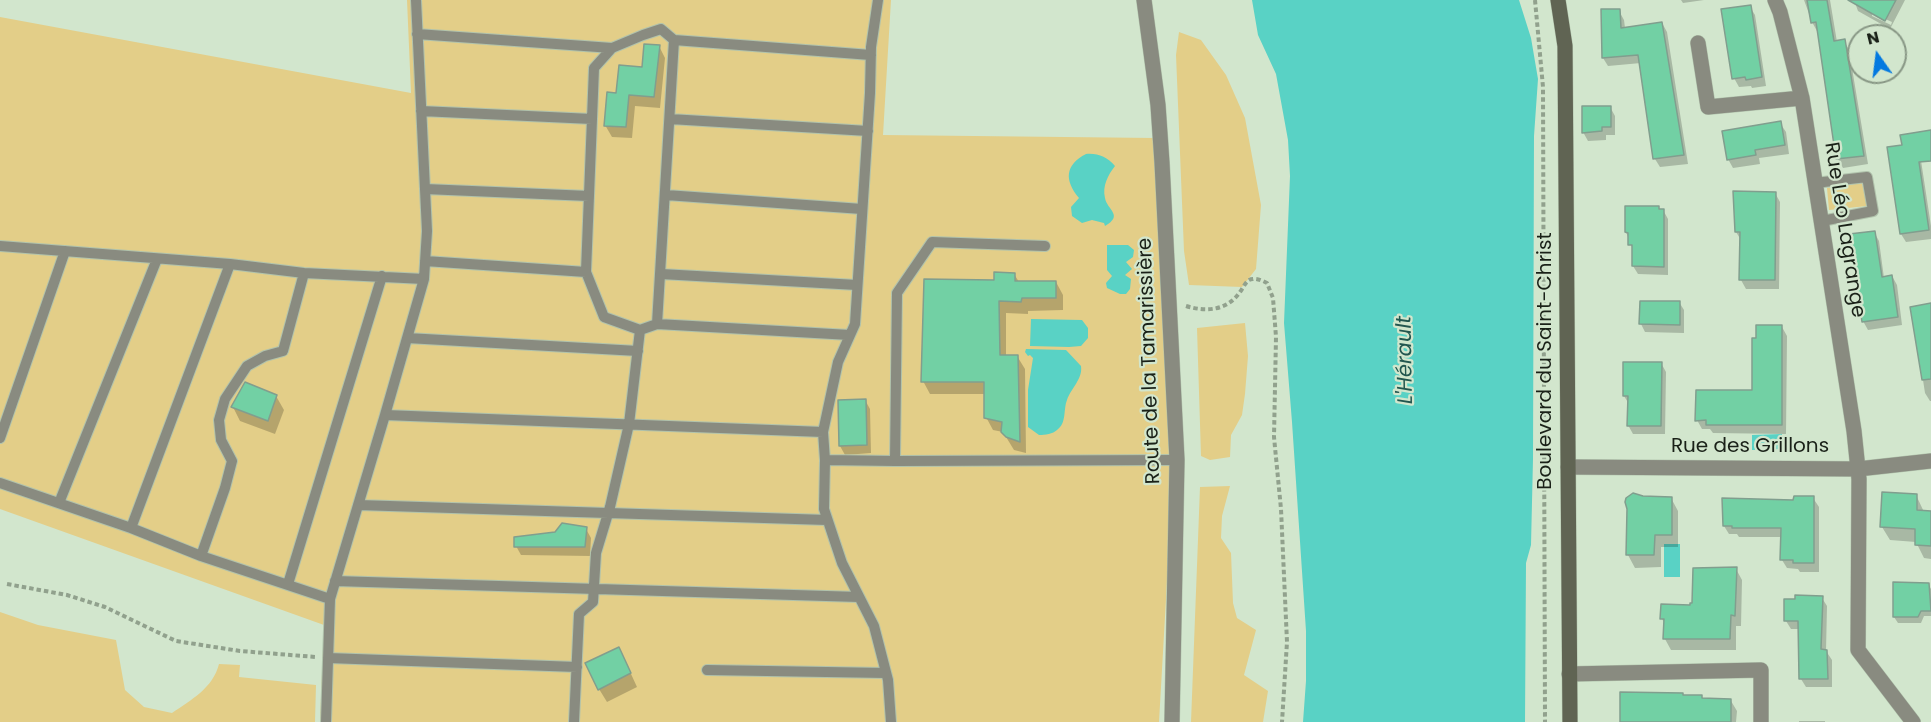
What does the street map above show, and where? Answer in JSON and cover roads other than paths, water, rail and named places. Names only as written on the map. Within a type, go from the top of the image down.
[{"type":"street","name":"Route de la Tamarissière","points":[[1144,0],[1157,95],[1162,163],[1177,460],[1172,722]]},
{"type":"street","name":"Boulevard du Saint-Christ","points":[[1558,0],[1565,46],[1570,722]]},
{"type":"street","name":"Rue Léo Lagrange","points":[[1774,0],[1780,12],[1802,98],[1858,469],[1858,650],[1913,722]]},
{"type":"street","points":[[1698,43],[1708,107],[1802,98]]},
{"type":"street","name":"Rue des Grillons","points":[[1568,466],[1858,469],[1931,461]]},
{"type":"street","points":[[1569,674],[1761,670],[1761,722]]},
{"type":"lane","points":[[326,722],[330,599],[424,279],[428,231],[416,0]]},
{"type":"lane","points":[[878,0],[871,55],[855,324],[838,362],[823,432],[824,508],[842,563],[874,626],[886,674],[891,722]]},
{"type":"lane","points":[[850,334],[657,324],[640,330],[604,317],[586,272],[594,68],[612,48],[643,34],[661,29],[674,40],[871,55]]},
{"type":"lane","points":[[417,34],[612,48]]},
{"type":"lane","points":[[657,324],[674,40]]},
{"type":"lane","points":[[421,111],[592,119]]},
{"type":"lane","points":[[670,119],[868,131]]},
{"type":"lane","points":[[1815,183],[1867,177],[1873,211],[1821,221]]},
{"type":"lane","points":[[425,189],[590,196]]},
{"type":"lane","points":[[666,195],[862,209]]},
{"type":"lane","points":[[895,461],[897,293],[932,242],[1045,246]]},
{"type":"lane","points":[[0,246],[230,264],[304,273],[424,279]]},
{"type":"lane","points":[[0,438],[65,251]]},
{"type":"lane","points":[[59,503],[157,258]]},
{"type":"lane","points":[[425,261],[586,272]]},
{"type":"lane","points":[[131,528],[230,264]]},
{"type":"lane","points":[[201,556],[232,461],[221,440],[219,420],[225,399],[247,366],[265,356],[283,351],[304,273]]},
{"type":"lane","points":[[661,274],[857,285]]},
{"type":"lane","points":[[288,584],[382,276]]},
{"type":"lane","points":[[574,722],[579,614],[593,602],[596,553],[608,514],[629,424],[640,330]]},
{"type":"lane","points":[[407,338],[638,351]]},
{"type":"lane","points":[[385,415],[823,432]]},
{"type":"lane","points":[[825,460],[1177,460]]},
{"type":"lane","points":[[0,483],[131,528],[201,556],[330,599]]},
{"type":"lane","points":[[358,505],[827,520]]},
{"type":"lane","points":[[335,581],[859,597]]},
{"type":"lane","points":[[328,658],[577,667]]},
{"type":"lane","points":[[707,670],[886,674]]},
{"type":"water","name":"L'Hérault","points":[[1252,0],[1519,0],[1531,38],[1538,79],[1534,136],[1533,459],[1531,545],[1526,563],[1525,722],[1303,722],[1306,631],[1284,323],[1290,176],[1288,140],[1276,74],[1258,35]]},
{"type":"water","points":[[1086,154],[1102,156],[1115,166],[1104,189],[1106,202],[1114,215],[1111,222],[1105,226],[1104,223],[1092,220],[1082,223],[1072,216],[1071,207],[1079,198],[1071,185],[1069,173],[1074,163]]},
{"type":"water","points":[[1107,245],[1128,245],[1134,250],[1133,257],[1126,262],[1132,269],[1125,275],[1131,279],[1130,289],[1126,294],[1120,294],[1107,288],[1106,283],[1112,276],[1107,270]]},
{"type":"water","points":[[1031,319],[1082,320],[1088,328],[1088,338],[1081,346],[1030,346]]},
{"type":"water","points":[[1026,349],[1066,350],[1081,366],[1079,379],[1067,400],[1064,420],[1057,430],[1051,433],[1039,435],[1028,427],[1028,390],[1033,358],[1028,356]]},
{"type":"water","points":[[1782,434],[1782,449],[1752,450],[1752,435]]},
{"type":"water","points":[[1664,544],[1680,544],[1680,577],[1664,577]]}]
